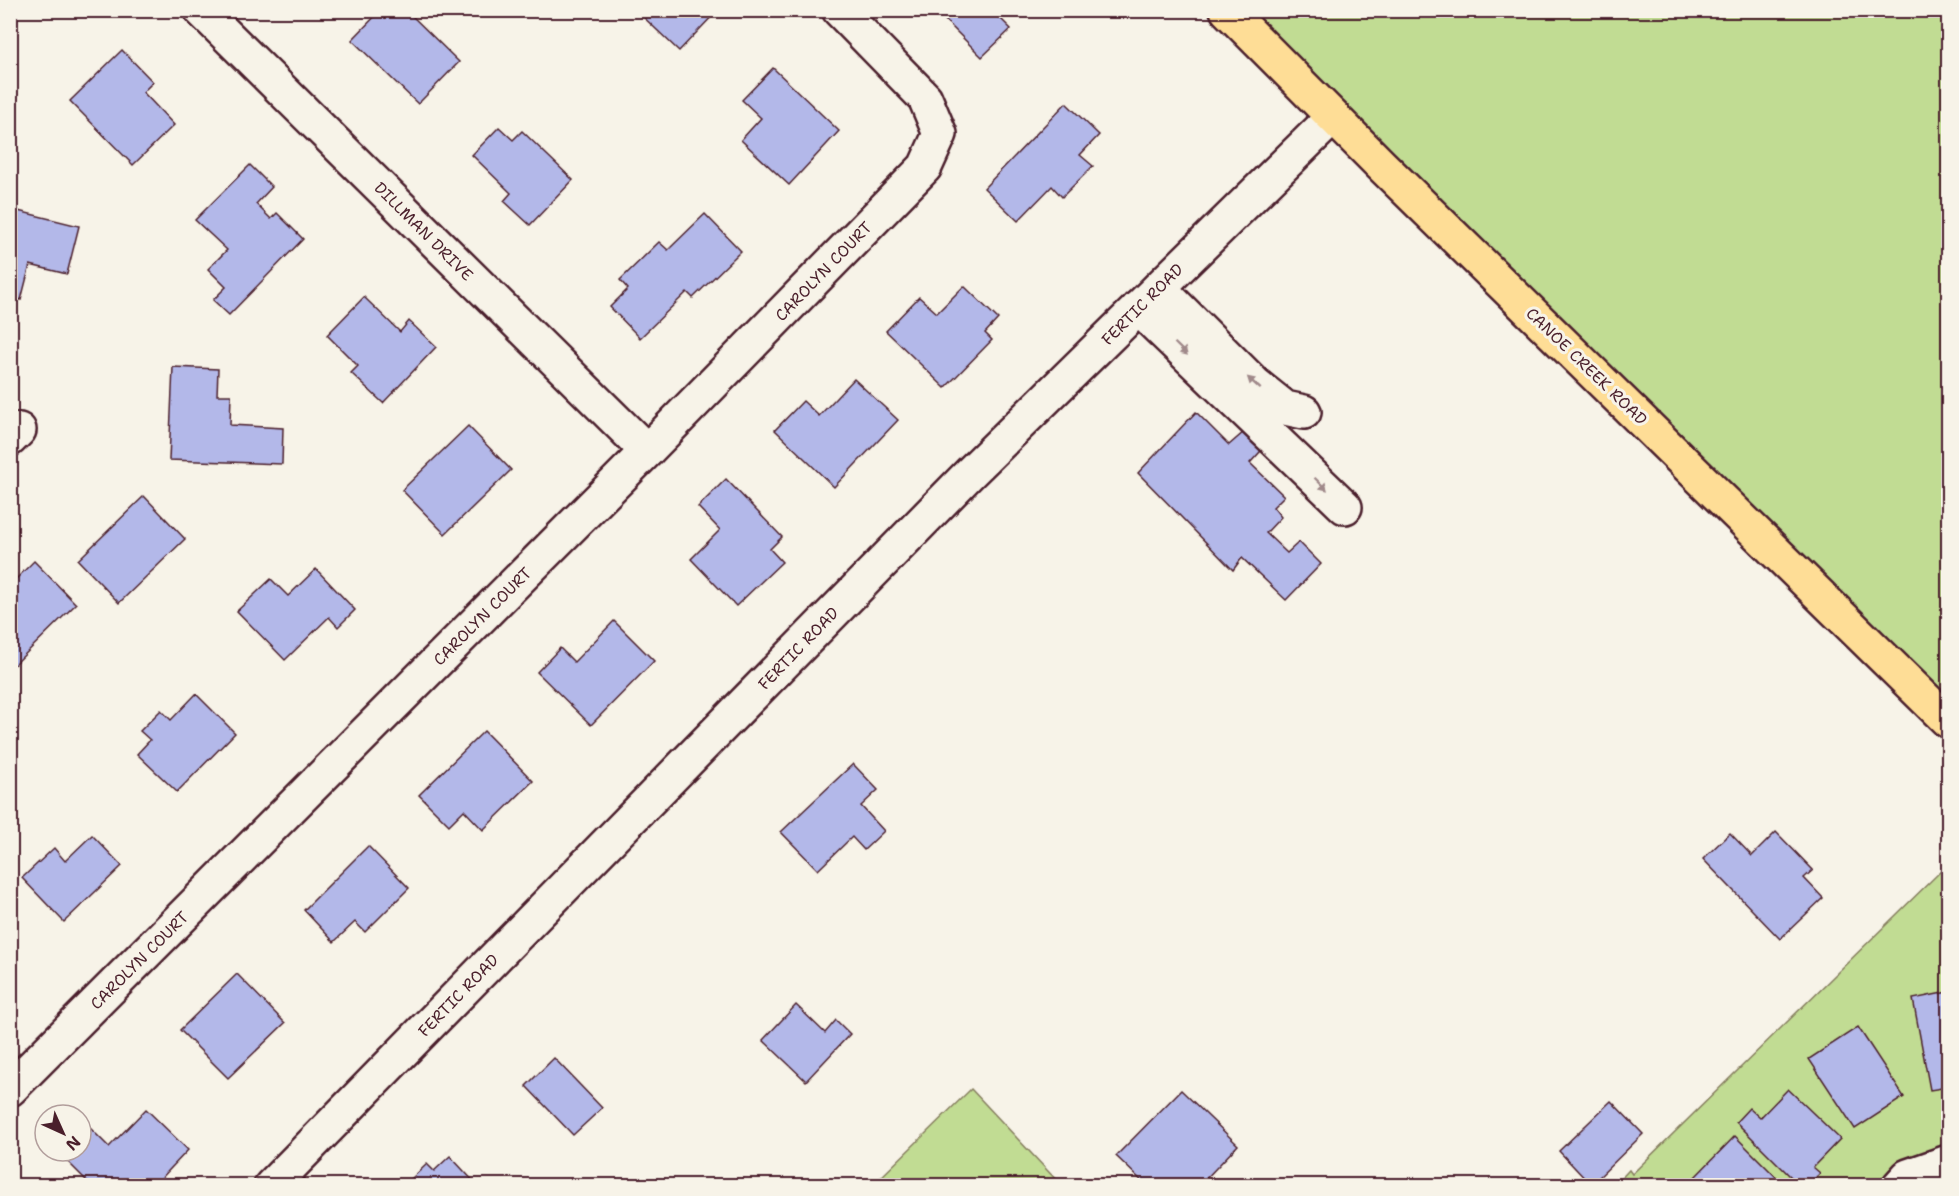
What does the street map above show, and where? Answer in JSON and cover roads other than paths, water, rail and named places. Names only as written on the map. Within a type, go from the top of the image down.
[{"type":"main road","name":"CANOE CREEK ROAD","points":[[1227,10],[1948,721]]},
{"type":"street","name":"DILLMAN DRIVE","points":[[201,10],[647,451]]},
{"type":"street","name":"CAROLYN COURT","points":[[10,1089],[647,451],[925,167],[940,134],[925,98],[839,10]]},
{"type":"street","name":"FERTIC ROAD","points":[[271,1185],[970,473],[1333,117]]},
{"type":"street","points":[[1148,298],[1285,408],[1304,412]]},
{"type":"street","points":[[1148,298],[1345,507]]},
{"type":"street","points":[[1899,1185],[1908,1176],[1948,1162]]}]
